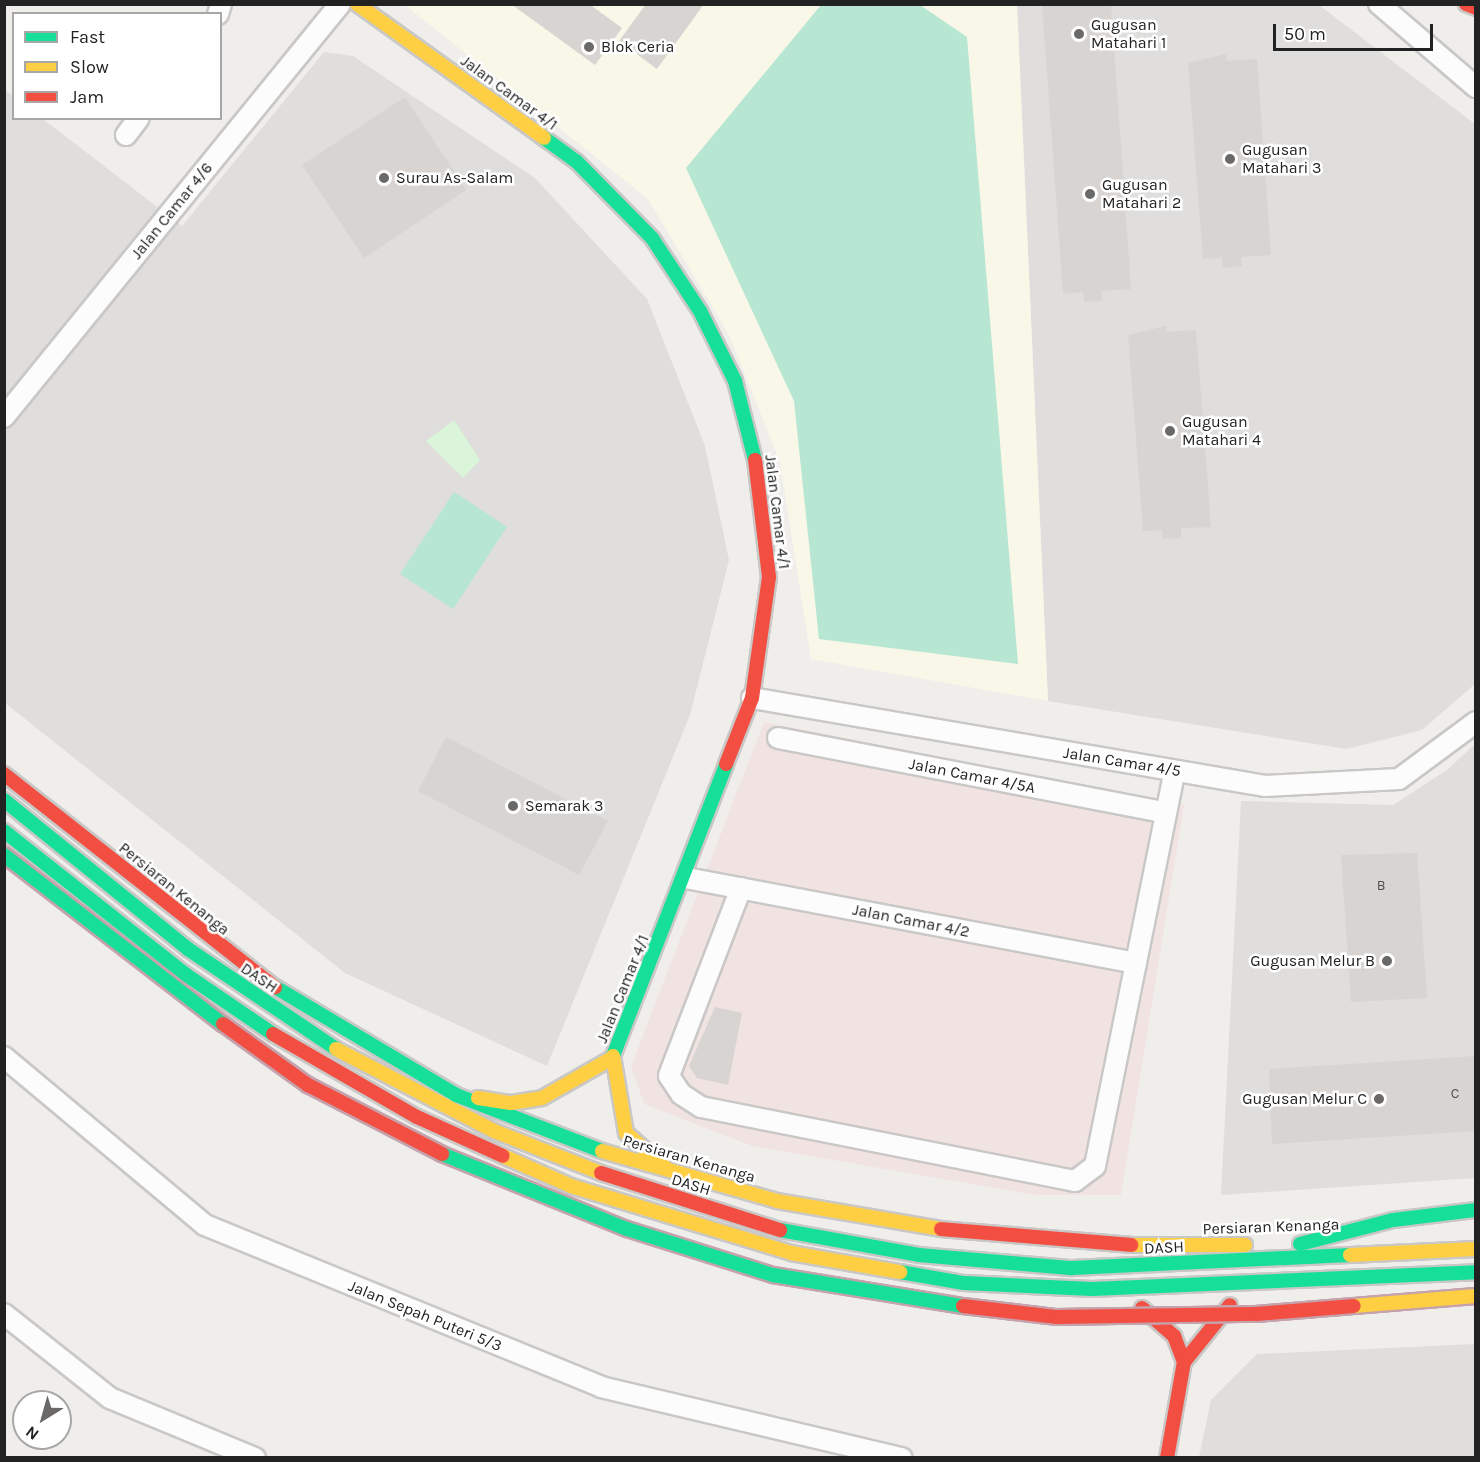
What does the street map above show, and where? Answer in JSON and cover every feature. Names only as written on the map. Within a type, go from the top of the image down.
[{"type":"main road","name":"Jalan Camar 4/1","points":[[357,4],[576,161],[652,238],[700,311],[735,381],[758,472],[769,577],[752,698],[686,878],[612,1058],[626,1133],[650,1159],[676,1174]]},
{"type":"main road","points":[[1466,4],[1476,8]]},
{"type":"main road","name":"Persiaran Kenanga","points":[[4,774],[249,971],[352,1038],[456,1095],[568,1141],[676,1174],[777,1201],[962,1233],[1136,1245],[1300,1244],[1476,1234]]},
{"type":"main road","points":[[4,780],[59,819]]},
{"type":"main road","name":"DASH","points":[[4,800],[188,950],[327,1044],[494,1131],[638,1187],[777,1229],[919,1255],[1072,1268],[1476,1249]]},
{"type":"main road","points":[[4,831],[185,974],[262,1028],[417,1117],[571,1186],[791,1253],[964,1283],[1092,1289],[1476,1272]]},
{"type":"main road","points":[[4,855],[146,969],[308,1085],[463,1165],[627,1229],[773,1275],[908,1300],[1057,1317],[1256,1314],[1476,1296]]},
{"type":"main road","name":"Jalan Camar 4/1","points":[[456,1095],[511,1103],[542,1098],[612,1058]]},
{"type":"main road","points":[[1300,1244],[1394,1220],[1476,1210]]},
{"type":"main road","points":[[1167,1458],[1185,1362],[1219,1315],[1266,1282]]},
{"type":"main road","points":[[1092,1289],[1154,1314],[1174,1336],[1185,1362]]},
{"type":"street","name":"Jalan Camar 4/6","points":[[4,417],[340,4]]},
{"type":"street","points":[[1379,4],[1476,87]]},
{"type":"street","points":[[126,135],[137,120]]},
{"type":"street","name":"Jalan Camar 4/5","points":[[752,698],[1265,786],[1369,784],[1413,773],[1476,722]]},
{"type":"street","name":"Jalan Camar 4/5A","points":[[778,738],[1166,813]]},
{"type":"street","points":[[741,888],[669,1076],[681,1094],[701,1107],[1074,1180],[1095,1166],[1175,771]]},
{"type":"street","name":"Jalan Camar 4/2","points":[[686,878],[1136,963]]},
{"type":"street","name":"Jalan Sepah Puteri 5/3","points":[[8,1066],[205,1225],[601,1387],[902,1458]]},
{"type":"street","points":[[4,1314],[110,1398],[229,1453],[255,1458]]},
{"type":"shaded area","points":[[405,5],[1017,5],[1048,701],[811,659],[780,462],[729,335],[648,199]]},
{"type":"shaded area","points":[[1017,5],[1319,5],[1475,124],[1475,684],[1422,730],[1346,749],[1048,701]]},
{"type":"shaded area","points":[[324,52],[353,56],[535,178],[647,299],[705,446],[729,560],[690,715],[547,1066],[345,973],[5,703],[4,89],[12,95],[12,120],[44,120],[182,226]]},
{"type":"shaded area","points":[[764,722],[1184,805],[1121,1195],[1035,1195],[752,1146],[644,1104],[631,1066]]},
{"type":"shaded area","points":[[1475,744],[1475,1178],[1221,1195],[1241,801],[1393,805],[1447,770]]},
{"type":"shaded area","points":[[1475,1344],[1475,1457],[1199,1457],[1211,1400],[1257,1354]]},
{"type":"green space","points":[[821,5],[920,5],[967,37],[1018,664],[819,639],[794,401],[686,168]]},
{"type":"green space","points":[[454,420],[480,460],[463,478],[426,441]]},
{"type":"green space","points":[[454,492],[507,527],[453,609],[400,574]]},
{"type":"building","name":"Blok Ceria","points":[[511,4],[589,4],[622,28],[595,65]]},
{"type":"building","points":[[646,4],[704,4],[657,69],[619,41]]},
{"type":"building","name":"Gugusan Matahari 2","points":[[1042,4],[1111,4],[1131,289],[1101,291],[1102,301],[1084,302],[1083,292],[1063,294]]},
{"type":"building","name":"Gugusan Matahari 3","points":[[1226,54],[1227,61],[1257,59],[1271,255],[1241,257],[1242,266],[1223,268],[1222,258],[1203,259],[1188,63]]},
{"type":"building","name":"Surau As-Salam","points":[[405,97],[466,190],[364,258],[302,165]]},
{"type":"building","name":"Gugusan Matahari 4","points":[[1166,326],[1166,332],[1196,330],[1211,527],[1181,528],[1181,538],[1163,539],[1162,530],[1143,531],[1128,335]]},
{"type":"building","name":"Semarak 3","points":[[446,737],[608,821],[579,875],[418,791]]},
{"type":"building","points":[[1417,853],[1427,998],[1351,1002],[1341,855]]},
{"type":"building","points":[[715,1007],[742,1013],[728,1085],[697,1078],[689,1066]]},
{"type":"building","points":[[1476,1056],[1476,1131],[1272,1144],[1269,1069]]},
{"type":"traffic: fast","points":[[544,138],[576,161],[652,238],[700,311],[735,381],[755,460]]},
{"type":"traffic: fast","points":[[613,1056],[726,764]]},
{"type":"traffic: fast","points":[[4,800],[188,949],[336,1049]]},
{"type":"traffic: fast","points":[[4,831],[185,974],[273,1034]]},
{"type":"traffic: fast","points":[[4,855],[223,1024]]},
{"type":"traffic: fast","points":[[275,987],[456,1095],[602,1151]]},
{"type":"traffic: fast","points":[[442,1154],[627,1229],[773,1275],[963,1306]]},
{"type":"traffic: fast","points":[[1300,1244],[1393,1220],[1476,1210]]},
{"type":"traffic: fast","points":[[780,1230],[919,1255],[1072,1268],[1350,1255]]},
{"type":"traffic: fast","points":[[900,1272],[964,1283],[1092,1289],[1476,1272]]},
{"type":"traffic: slow","points":[[357,4],[544,138]]},
{"type":"traffic: slow","points":[[336,1049],[494,1131],[601,1173]]},
{"type":"traffic: slow","points":[[613,1056],[626,1133],[667,1169]]},
{"type":"traffic: slow","points":[[478,1098],[511,1103],[542,1098],[612,1058]]},
{"type":"traffic: slow","points":[[602,1151],[777,1201],[941,1229]]},
{"type":"traffic: slow","points":[[503,1156],[571,1186],[791,1253],[900,1272]]},
{"type":"traffic: slow","points":[[1131,1245],[1245,1245]]},
{"type":"traffic: slow","points":[[1350,1255],[1476,1249]]},
{"type":"traffic: slow","points":[[1354,1306],[1476,1296]]},
{"type":"traffic: jam","points":[[1466,4],[1476,8]]},
{"type":"traffic: jam","points":[[726,764],[752,698],[769,577],[755,460]]},
{"type":"traffic: jam","points":[[4,774],[275,987]]},
{"type":"traffic: jam","points":[[223,1024],[308,1085],[442,1154]]},
{"type":"traffic: jam","points":[[273,1034],[417,1117],[503,1156]]},
{"type":"traffic: jam","points":[[601,1173],[780,1230]]},
{"type":"traffic: jam","points":[[941,1229],[1131,1245]]},
{"type":"traffic: jam","points":[[1167,1458],[1184,1362],[1230,1305]]},
{"type":"traffic: jam","points":[[963,1306],[1057,1317],[1256,1314],[1354,1306]]},
{"type":"traffic: jam","points":[[1142,1308],[1174,1336],[1184,1362]]},
{"type":"place","name":"Gugusan Matahari 1","points":[[1079,34]]},
{"type":"place","name":"Blok Ceria","points":[[589,47]]},
{"type":"place","name":"Gugusan Matahari 3","points":[[1230,159]]},
{"type":"place","name":"Surau As-Salam","points":[[384,178]]},
{"type":"place","name":"Gugusan Matahari 2","points":[[1090,194]]},
{"type":"place","name":"Gugusan Matahari 4","points":[[1170,431]]},
{"type":"place","name":"Semarak 3","points":[[513,806]]},
{"type":"place","name":"Gugusan Melur B","points":[[1387,961]]},
{"type":"place","name":"Gugusan Melur C","points":[[1379,1099]]}]
